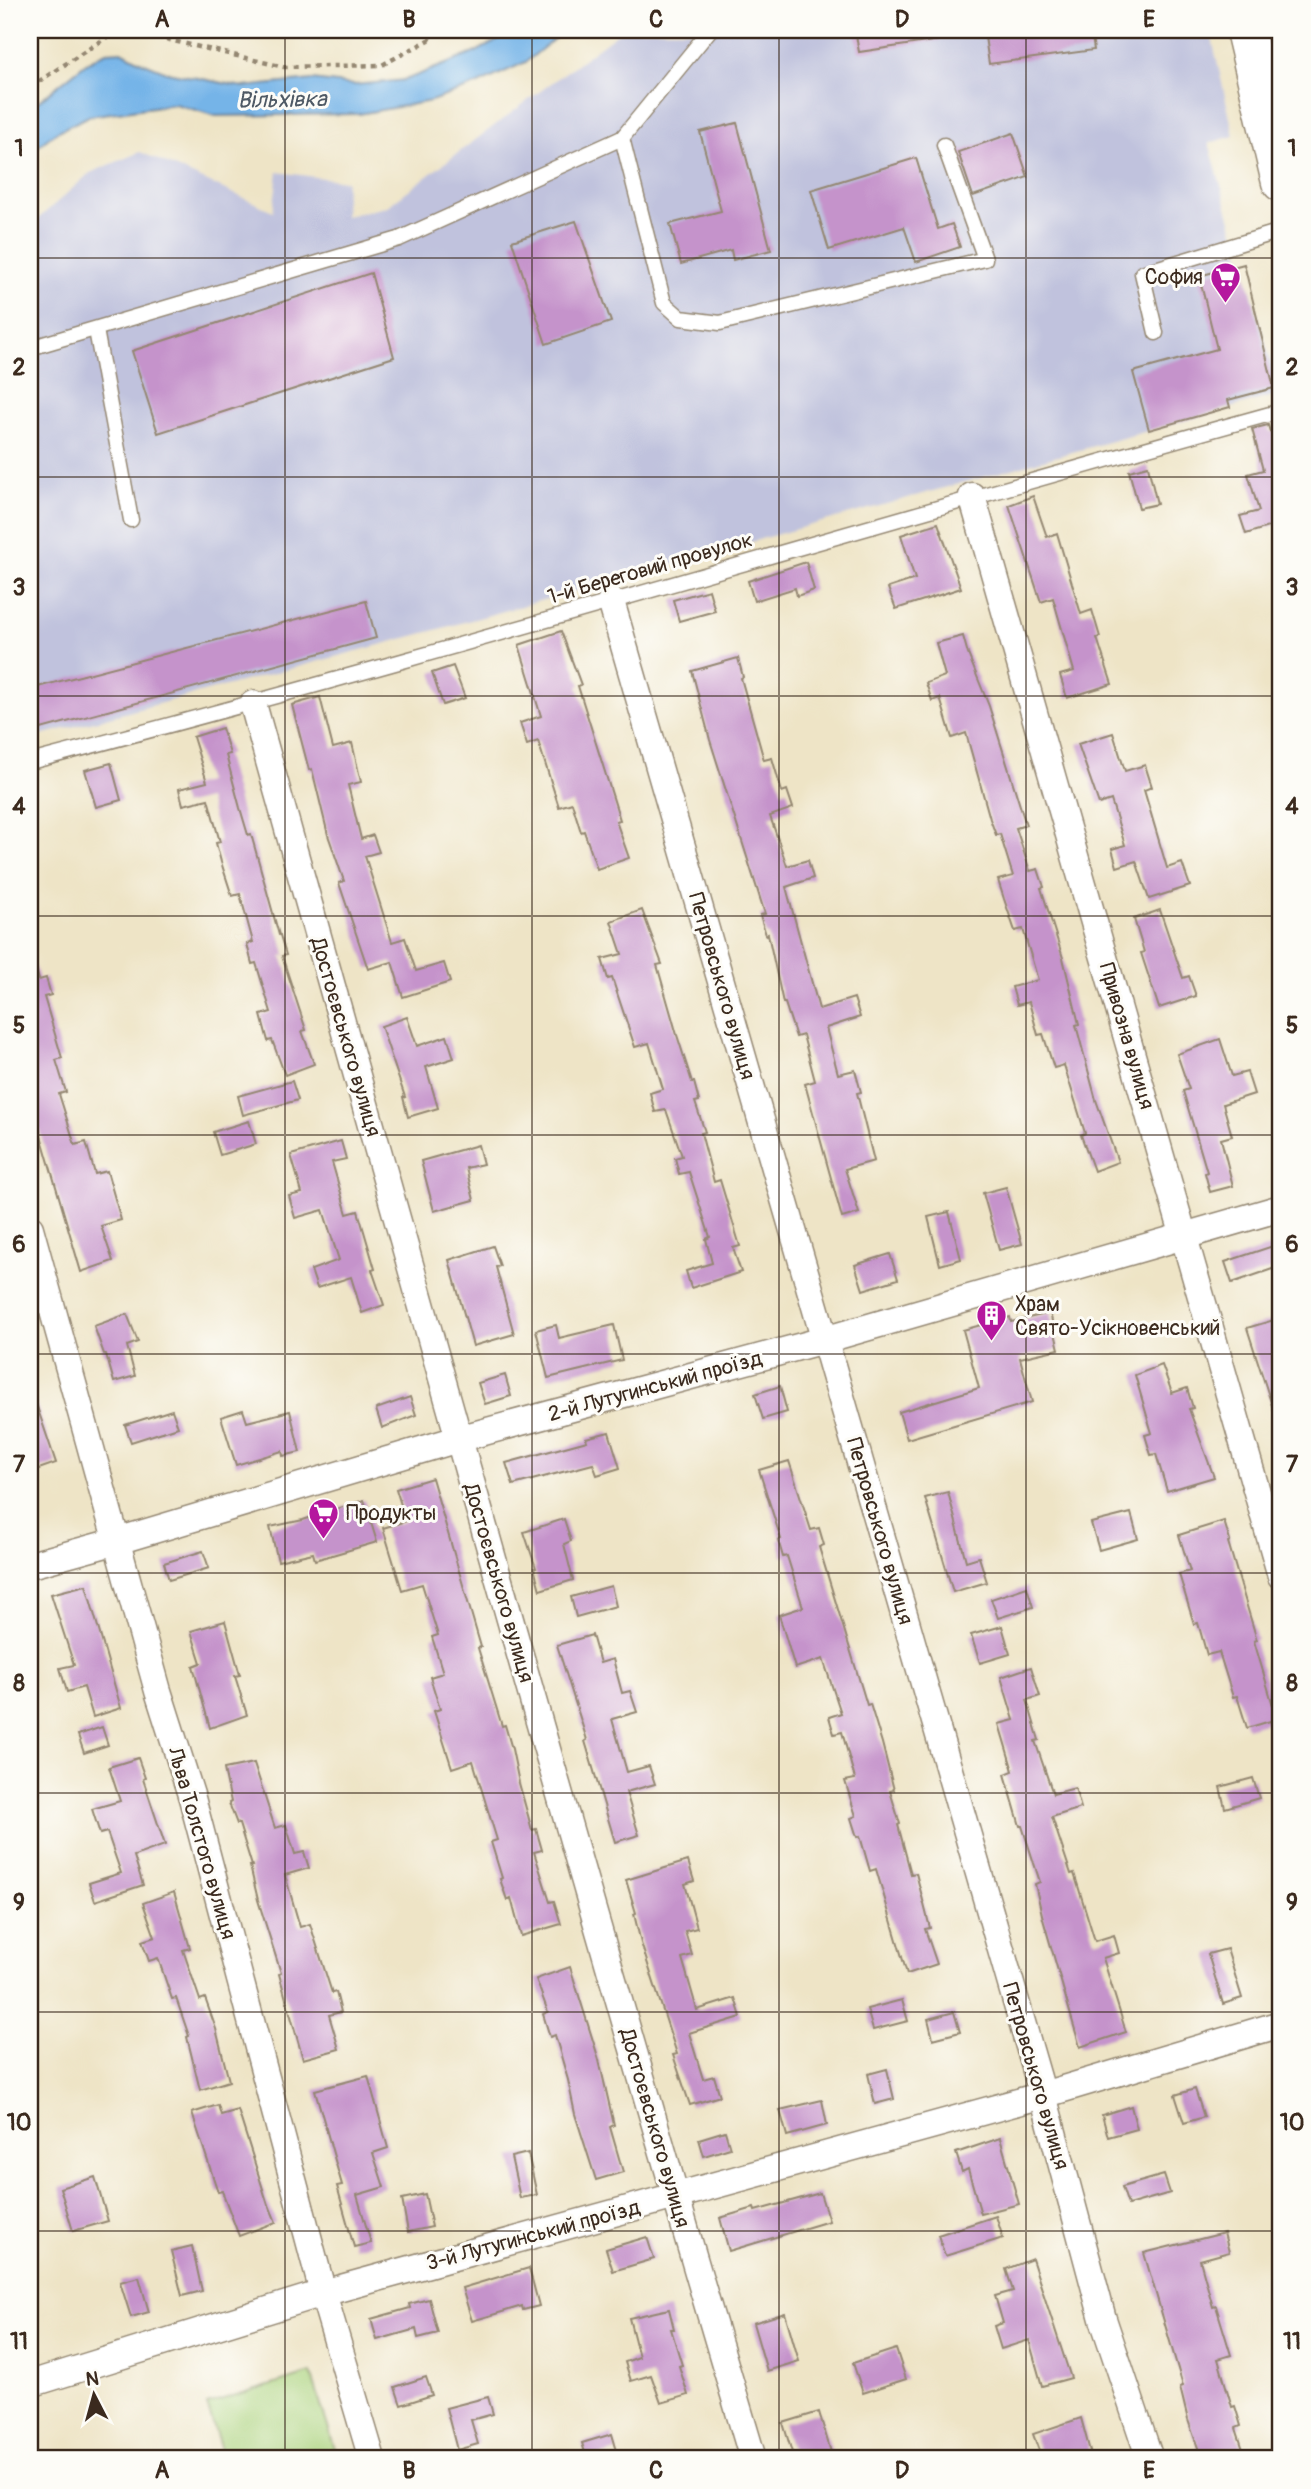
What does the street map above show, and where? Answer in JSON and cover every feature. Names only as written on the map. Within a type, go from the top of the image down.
[{"type":"main road","points":[[1245,30],[1281,182]]},
{"type":"street","name":"Привозна вулиця","points":[[972,496],[1281,1576]]},
{"type":"street","name":"Петровського вулиця","points":[[611,601],[1043,2095],[1103,2319],[1150,2459]]},
{"type":"street","name":"Достоєвського вулиця","points":[[253,704],[458,1439],[753,2459]]},
{"type":"street","name":"2-й Лутугинський проїзд","points":[[30,1565],[458,1439],[824,1340],[1281,1208]]},
{"type":"street","name":"Льва Толстого вулиця","points":[[30,1228],[158,1692],[192,1798],[323,2293],[372,2459]]},
{"type":"street","name":"3-й Лутугинський проїзд","points":[[30,2384],[323,2293],[1043,2095],[1281,2024]]},
{"type":"lane","points":[[30,348],[399,239],[622,138],[710,30]]},
{"type":"lane","points":[[622,138],[664,303],[681,318],[720,323],[985,259],[944,145]]},
{"type":"lane","points":[[1156,332],[1142,273],[1281,231]]},
{"type":"lane","points":[[96,330],[131,520]]},
{"type":"lane","name":"1-й Береговий провулок","points":[[30,762],[253,704],[972,496],[1281,411]]},
{"type":"path","points":[[30,87],[118,30]]},
{"type":"path","points":[[127,30],[284,67],[382,65],[429,40],[435,30]]},
{"type":"shaded area","points":[[622,30],[1210,30],[1234,136],[1209,143],[1280,394],[432,631],[30,738],[30,226],[90,173],[140,152],[273,211],[278,172],[346,181],[345,216],[386,207]]},
{"type":"green space","points":[[311,2373],[338,2459],[224,2459],[207,2405]]},
{"type":"water","name":"Вільхівка","points":[[517,30],[565,30],[526,62],[476,85],[431,101],[359,114],[216,116],[175,104],[89,116],[56,132],[30,153],[30,108],[86,63],[106,52],[122,51],[167,72],[243,87],[312,80],[354,85],[405,80],[474,53]]},
{"type":"building","points":[[855,30],[940,30],[940,40],[859,52]]},
{"type":"building","points":[[984,30],[1091,30],[1094,50],[989,64]]},
{"type":"building","points":[[737,123],[771,250],[733,260],[731,250],[681,264],[670,224],[721,211],[700,132]]},
{"type":"building","points":[[1013,133],[1028,177],[973,196],[958,152]]},
{"type":"building","points":[[916,158],[938,229],[952,224],[960,247],[916,262],[904,227],[829,250],[811,190]]},
{"type":"building","points":[[576,221],[611,322],[546,344],[512,241]]},
{"type":"building","points":[[1244,264],[1274,388],[1228,400],[1230,407],[1149,430],[1133,372],[1217,349],[1199,276]]},
{"type":"building","points":[[371,273],[394,357],[158,433],[132,351]]},
{"type":"building","points":[[1268,425],[1270,432],[1281,429],[1281,453],[1276,454],[1279,465],[1281,464],[1281,523],[1246,534],[1240,516],[1259,511],[1248,474],[1263,470],[1252,429]]},
{"type":"building","points":[[1148,466],[1157,504],[1139,508],[1129,471]]},
{"type":"building","points":[[1033,496],[1047,537],[1057,533],[1081,614],[1092,610],[1100,637],[1097,638],[1112,684],[1067,698],[1060,675],[1074,671],[1053,598],[1041,602],[1009,505]]},
{"type":"building","points":[[938,523],[961,588],[896,609],[888,588],[915,579],[901,535]]},
{"type":"building","points":[[806,562],[814,590],[797,596],[795,588],[754,601],[748,581]]},
{"type":"building","points":[[709,590],[715,611],[679,621],[673,600]]},
{"type":"building","points":[[366,601],[376,638],[30,732],[30,689]]},
{"type":"building","points":[[561,631],[581,685],[578,686],[620,820],[616,821],[629,858],[597,869],[572,803],[559,807],[538,741],[527,745],[520,723],[541,716],[519,645]]},
{"type":"building","points":[[963,636],[989,706],[1026,825],[1016,828],[1030,871],[1038,869],[1044,887],[1041,888],[1063,958],[1079,1024],[1076,1025],[1096,1100],[1118,1162],[1094,1171],[1081,1135],[1085,1133],[1064,1065],[1054,1068],[1043,1034],[1038,1035],[1029,1002],[1017,1005],[1012,987],[1038,980],[1023,929],[1015,931],[998,880],[1013,876],[1000,834],[996,835],[990,819],[966,733],[952,738],[940,698],[932,701],[926,683],[945,676],[936,643]]},
{"type":"building","points":[[738,658],[764,760],[772,758],[782,792],[787,790],[793,808],[770,816],[787,866],[808,860],[813,878],[786,887],[819,1009],[854,998],[860,1017],[826,1028],[838,1074],[855,1070],[861,1092],[857,1093],[874,1161],[845,1169],[859,1213],[842,1218],[805,1084],[815,1081],[803,1035],[796,1037],[783,1003],[768,934],[766,935],[760,915],[765,914],[710,740],[692,671]]},
{"type":"building","points":[[453,666],[465,698],[443,705],[432,673]]},
{"type":"building","points":[[320,697],[333,748],[352,743],[361,782],[348,785],[361,839],[373,835],[379,852],[365,856],[392,942],[405,938],[416,971],[444,963],[450,982],[403,997],[392,962],[368,969],[339,883],[344,881],[328,835],[312,769],[309,770],[292,705]]},
{"type":"building","points":[[222,728],[240,808],[248,835],[251,834],[286,955],[282,956],[306,1030],[302,1031],[314,1064],[285,1075],[272,1040],[268,1041],[261,1015],[271,1012],[256,963],[252,964],[247,944],[253,942],[240,894],[232,896],[221,862],[216,843],[220,842],[208,799],[183,805],[179,789],[207,782],[193,737]]},
{"type":"building","points":[[1113,733],[1125,771],[1145,765],[1152,787],[1144,790],[1167,868],[1182,863],[1190,886],[1149,899],[1136,861],[1117,867],[1112,849],[1125,845],[1111,800],[1099,804],[1078,744]]},
{"type":"building","points":[[111,763],[121,800],[96,807],[85,770]]},
{"type":"building","points":[[642,910],[662,964],[657,965],[694,1082],[699,1101],[695,1102],[705,1132],[701,1133],[714,1182],[720,1180],[740,1246],[733,1248],[741,1272],[691,1288],[686,1271],[712,1263],[706,1239],[710,1237],[689,1172],[679,1174],[675,1158],[682,1156],[666,1110],[655,1112],[650,1093],[663,1089],[649,1043],[635,1047],[612,978],[608,979],[602,959],[622,954],[611,921]]},
{"type":"building","points":[[1160,910],[1183,978],[1189,976],[1196,996],[1159,1008],[1141,953],[1144,952],[1134,919]]},
{"type":"building","points":[[35,966],[39,980],[46,978],[51,995],[44,997],[62,1058],[56,1060],[66,1092],[59,1094],[75,1145],[86,1142],[95,1174],[107,1171],[121,1220],[101,1226],[113,1261],[81,1272],[30,1098],[30,967]]},
{"type":"building","points":[[407,1017],[417,1046],[447,1036],[454,1058],[426,1067],[438,1108],[408,1117],[405,1097],[381,1026]]},
{"type":"building","points":[[1220,1039],[1232,1076],[1247,1072],[1254,1094],[1223,1104],[1232,1136],[1221,1139],[1233,1186],[1210,1192],[1205,1173],[1207,1172],[1183,1091],[1189,1089],[1177,1054]]},
{"type":"building","points":[[292,1081],[298,1100],[243,1115],[238,1096]]},
{"type":"building","points":[[249,1121],[256,1144],[220,1155],[213,1132]]},
{"type":"building","points":[[341,1141],[346,1159],[332,1162],[347,1214],[358,1211],[375,1269],[372,1270],[384,1305],[362,1313],[351,1277],[317,1288],[311,1270],[339,1260],[323,1210],[295,1218],[289,1196],[302,1193],[291,1155]]},
{"type":"building","points":[[478,1145],[483,1164],[466,1168],[474,1200],[434,1211],[421,1161]]},
{"type":"building","points":[[1006,1187],[1022,1244],[999,1250],[983,1193]]},
{"type":"building","points":[[949,1212],[961,1259],[940,1265],[928,1217]]},
{"type":"building","points":[[1276,1245],[1281,1266],[1232,1283],[1225,1262]]},
{"type":"building","points":[[493,1246],[500,1266],[496,1267],[514,1334],[473,1346],[449,1260]]},
{"type":"building","points":[[890,1254],[898,1279],[863,1290],[855,1265]]},
{"type":"building","points":[[1050,1313],[1059,1349],[1020,1358],[1032,1402],[907,1439],[899,1412],[979,1388],[963,1330],[1010,1317],[1011,1322]]},
{"type":"building","points":[[127,1314],[138,1342],[127,1346],[135,1376],[114,1382],[94,1326]]},
{"type":"building","points":[[1281,1318],[1281,1423],[1278,1424],[1247,1328]]},
{"type":"building","points":[[556,1325],[559,1338],[614,1325],[622,1360],[548,1378],[536,1330]]},
{"type":"building","points":[[1162,1365],[1172,1393],[1187,1388],[1193,1408],[1189,1409],[1214,1477],[1167,1491],[1156,1454],[1151,1455],[1145,1435],[1152,1433],[1135,1375]]},
{"type":"building","points":[[505,1375],[511,1396],[485,1404],[478,1383]]},
{"type":"building","points":[[780,1386],[787,1412],[763,1419],[755,1394]]},
{"type":"building","points":[[30,1395],[33,1395],[56,1463],[30,1472]]},
{"type":"building","points":[[410,1397],[416,1415],[382,1428],[376,1409]]},
{"type":"building","points":[[172,1410],[178,1427],[131,1442],[125,1425]]},
{"type":"building","points":[[243,1410],[247,1422],[290,1411],[300,1452],[283,1456],[282,1451],[236,1465],[221,1417]]},
{"type":"building","points":[[609,1432],[620,1468],[597,1475],[593,1464],[513,1485],[506,1463],[587,1441],[586,1438]]},
{"type":"building","points":[[789,1461],[811,1530],[819,1528],[824,1545],[819,1547],[867,1705],[870,1704],[882,1743],[894,1790],[890,1791],[900,1824],[898,1825],[911,1874],[916,1873],[930,1928],[925,1929],[937,1964],[907,1974],[876,1869],[870,1871],[860,1836],[857,1837],[851,1818],[856,1816],[845,1781],[855,1779],[842,1732],[834,1734],[829,1717],[841,1713],[823,1659],[795,1668],[779,1615],[803,1607],[787,1556],[783,1557],[778,1540],[781,1539],[759,1470]]},
{"type":"building","points":[[432,1478],[481,1647],[478,1648],[502,1726],[505,1725],[532,1830],[536,1829],[542,1850],[534,1852],[550,1902],[554,1901],[561,1924],[521,1936],[511,1898],[507,1900],[500,1879],[502,1878],[491,1842],[497,1840],[473,1761],[452,1768],[434,1711],[440,1709],[430,1677],[443,1673],[432,1637],[438,1635],[422,1584],[402,1590],[383,1528],[406,1521],[396,1489]]},
{"type":"building","points":[[948,1492],[966,1561],[979,1557],[987,1582],[953,1592],[925,1498]]},
{"type":"building","points":[[364,1500],[377,1542],[315,1560],[313,1553],[278,1561],[270,1527],[303,1520]]},
{"type":"building","points":[[1131,1513],[1138,1539],[1099,1550],[1091,1523]]},
{"type":"building","points":[[564,1519],[571,1541],[564,1544],[573,1580],[540,1590],[524,1532]]},
{"type":"building","points":[[1224,1521],[1277,1719],[1247,1728],[1237,1696],[1233,1697],[1219,1652],[1207,1655],[1198,1623],[1194,1624],[1179,1574],[1190,1571],[1179,1535]]},
{"type":"building","points":[[203,1551],[209,1568],[169,1580],[164,1563]]},
{"type":"building","points":[[86,1585],[121,1708],[93,1717],[84,1687],[67,1692],[60,1668],[74,1665],[51,1594]]},
{"type":"building","points":[[611,1586],[616,1606],[576,1617],[571,1597]]},
{"type":"building","points":[[1027,1587],[1033,1607],[998,1618],[991,1599]]},
{"type":"building","points":[[225,1621],[240,1675],[235,1676],[247,1715],[210,1728],[193,1666],[201,1663],[191,1631]]},
{"type":"building","points":[[1002,1626],[1010,1654],[980,1663],[971,1635]]},
{"type":"building","points":[[592,1635],[600,1663],[613,1659],[622,1693],[630,1691],[637,1712],[612,1719],[627,1772],[649,1766],[655,1784],[626,1792],[639,1835],[615,1842],[557,1645]]},
{"type":"building","points":[[1031,1667],[1040,1696],[1027,1700],[1039,1740],[1035,1741],[1053,1794],[1075,1788],[1081,1808],[1052,1817],[1071,1874],[1074,1873],[1095,1941],[1114,1935],[1119,1953],[1103,1958],[1126,2032],[1080,2047],[1043,1919],[1035,1884],[1040,1882],[1005,1774],[1013,1771],[999,1724],[1014,1720],[1001,1677]]},
{"type":"building","points":[[102,1727],[108,1745],[84,1753],[78,1735]]},
{"type":"building","points":[[138,1758],[165,1845],[134,1856],[143,1885],[95,1901],[89,1883],[121,1873],[107,1832],[100,1834],[92,1809],[120,1801],[109,1767]]},
{"type":"building","points":[[254,1763],[275,1828],[286,1825],[295,1854],[304,1852],[309,1868],[285,1875],[300,1927],[310,1924],[332,1993],[336,1992],[341,2012],[329,2015],[339,2049],[303,2059],[279,1974],[281,1973],[258,1900],[252,1866],[239,1824],[229,1803],[231,1802],[224,1769]]},
{"type":"building","points":[[1253,1778],[1259,1798],[1225,1808],[1220,1787]]},
{"type":"building","points":[[688,1861],[694,1881],[685,1884],[697,1928],[685,1931],[692,1955],[682,1958],[697,2010],[735,1998],[741,2017],[689,2033],[703,2079],[714,2076],[720,2096],[690,2105],[673,2055],[677,2054],[641,1943],[626,1880]]},
{"type":"building","points":[[174,1892],[190,1948],[183,1950],[200,2000],[205,1998],[216,2029],[229,2081],[200,2090],[187,2037],[189,2036],[176,1998],[172,1999],[158,1958],[149,1961],[142,1941],[155,1937],[143,1903]]},
{"type":"building","points":[[1227,1949],[1242,1998],[1223,2004],[1208,1954]]},
{"type":"building","points":[[570,1967],[599,2060],[614,2125],[610,2127],[623,2172],[596,2180],[575,2114],[555,2035],[550,2037],[543,2014],[548,2012],[536,1979]]},
{"type":"building","points":[[902,2000],[908,2021],[873,2030],[867,2009]]},
{"type":"building","points":[[954,2012],[960,2032],[933,2039],[928,2019]]},
{"type":"building","points":[[887,2069],[894,2099],[875,2104],[868,2074]]},
{"type":"building","points":[[368,2076],[388,2148],[373,2153],[384,2187],[357,2195],[371,2243],[354,2247],[337,2186],[342,2185],[315,2090]]},
{"type":"building","points":[[1195,2089],[1204,2117],[1184,2123],[1175,2095]]},
{"type":"building","points":[[822,2100],[827,2125],[787,2136],[780,2110]]},
{"type":"building","points":[[218,2105],[221,2115],[238,2110],[268,2205],[276,2222],[239,2236],[222,2191],[218,2192],[192,2113]]},
{"type":"building","points":[[1131,2106],[1137,2129],[1108,2137],[1102,2115]]},
{"type":"building","points":[[725,2131],[730,2148],[704,2156],[699,2139]]},
{"type":"building","points":[[1000,2138],[1019,2204],[981,2214],[968,2169],[962,2172],[956,2153]]},
{"type":"building","points":[[528,2153],[537,2195],[520,2198],[511,2157]]},
{"type":"building","points":[[1164,2175],[1170,2193],[1128,2205],[1122,2187]]},
{"type":"building","points":[[95,2177],[108,2221],[73,2231],[60,2188]]},
{"type":"building","points":[[820,2193],[829,2221],[729,2251],[720,2218]]},
{"type":"building","points":[[425,2194],[432,2227],[408,2232],[402,2199]]},
{"type":"building","points":[[996,2216],[1003,2238],[945,2256],[938,2235]]},
{"type":"building","points":[[1224,2233],[1229,2252],[1200,2260],[1213,2307],[1216,2306],[1231,2355],[1218,2359],[1232,2407],[1235,2406],[1241,2426],[1236,2428],[1246,2459],[1202,2459],[1188,2420],[1180,2387],[1183,2386],[1144,2253]]},
{"type":"building","points":[[647,2237],[654,2259],[613,2271],[606,2249]]},
{"type":"building","points":[[192,2246],[202,2291],[182,2296],[171,2251]]},
{"type":"building","points":[[1032,2259],[1071,2378],[1042,2386],[1029,2340],[1001,2349],[994,2326],[1003,2323],[995,2296],[1013,2291],[1006,2269]]},
{"type":"building","points":[[529,2268],[539,2306],[523,2310],[522,2306],[472,2321],[462,2288]]},
{"type":"building","points":[[139,2277],[149,2312],[131,2317],[120,2282]]},
{"type":"building","points":[[429,2299],[438,2333],[418,2338],[416,2329],[377,2340],[371,2319],[410,2308],[409,2304]]},
{"type":"building","points":[[669,2309],[674,2329],[671,2329],[682,2365],[679,2366],[688,2395],[661,2403],[651,2375],[631,2381],[625,2362],[639,2357],[629,2318]]},
{"type":"building","points":[[785,2313],[799,2361],[767,2371],[753,2323]]},
{"type":"building","points":[[896,2349],[906,2379],[863,2393],[853,2363]]},
{"type":"building","points":[[426,2377],[432,2395],[401,2405],[395,2387]]},
{"type":"building","points":[[488,2397],[493,2414],[471,2420],[478,2444],[457,2450],[446,2408]]},
{"type":"building","points":[[819,2412],[833,2459],[794,2459],[783,2423]]},
{"type":"building","points":[[1081,2418],[1092,2459],[1042,2459],[1033,2434]]},
{"type":"building","points":[[612,2434],[617,2451],[587,2459],[582,2443]]},
{"type":"place","name":"София","points":[[1226,304]]},
{"type":"place","name":"Храм Свято-Усікновенський","points":[[992,1343]]},
{"type":"place","name":"Продукты","points":[[323,1540]]}]
